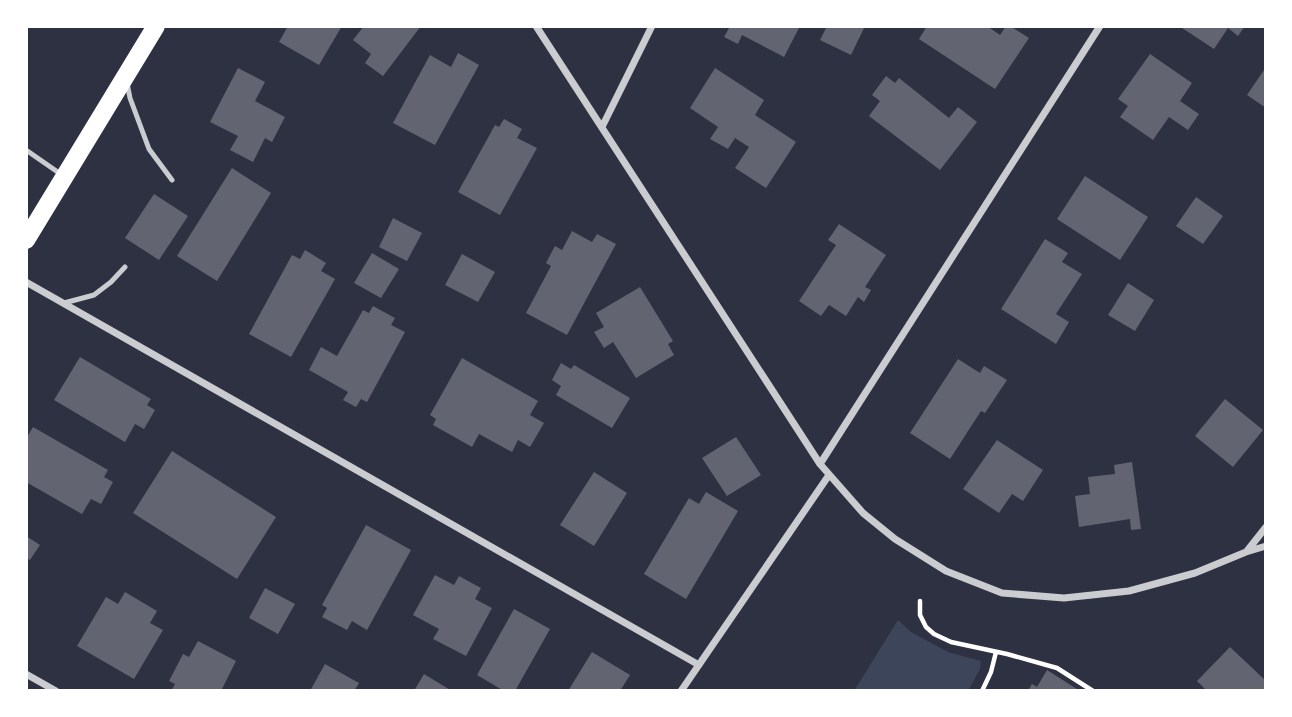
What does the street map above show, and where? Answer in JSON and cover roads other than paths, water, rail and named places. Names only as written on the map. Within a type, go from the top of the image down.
[{"type":"main road","points":[[26,240],[156,26]]},
{"type":"street","points":[[536,26],[820,464],[863,513],[895,540],[946,570],[1002,593],[1064,598],[1129,591],[1195,573],[1246,552],[1266,547]]},
{"type":"street","points":[[602,127],[652,26]]},
{"type":"street","points":[[820,464],[1100,26]]},
{"type":"street","points":[[26,282],[699,665]]},
{"type":"street","points":[[681,691],[829,475]]},
{"type":"street","points":[[1246,552],[1266,527]]},
{"type":"street","points":[[26,674],[56,691]]},
{"type":"lane","points":[[126,75],[130,98],[149,149],[172,180]]},
{"type":"lane","points":[[26,150],[65,176]]},
{"type":"lane","points":[[64,303],[94,295],[125,267]]}]
